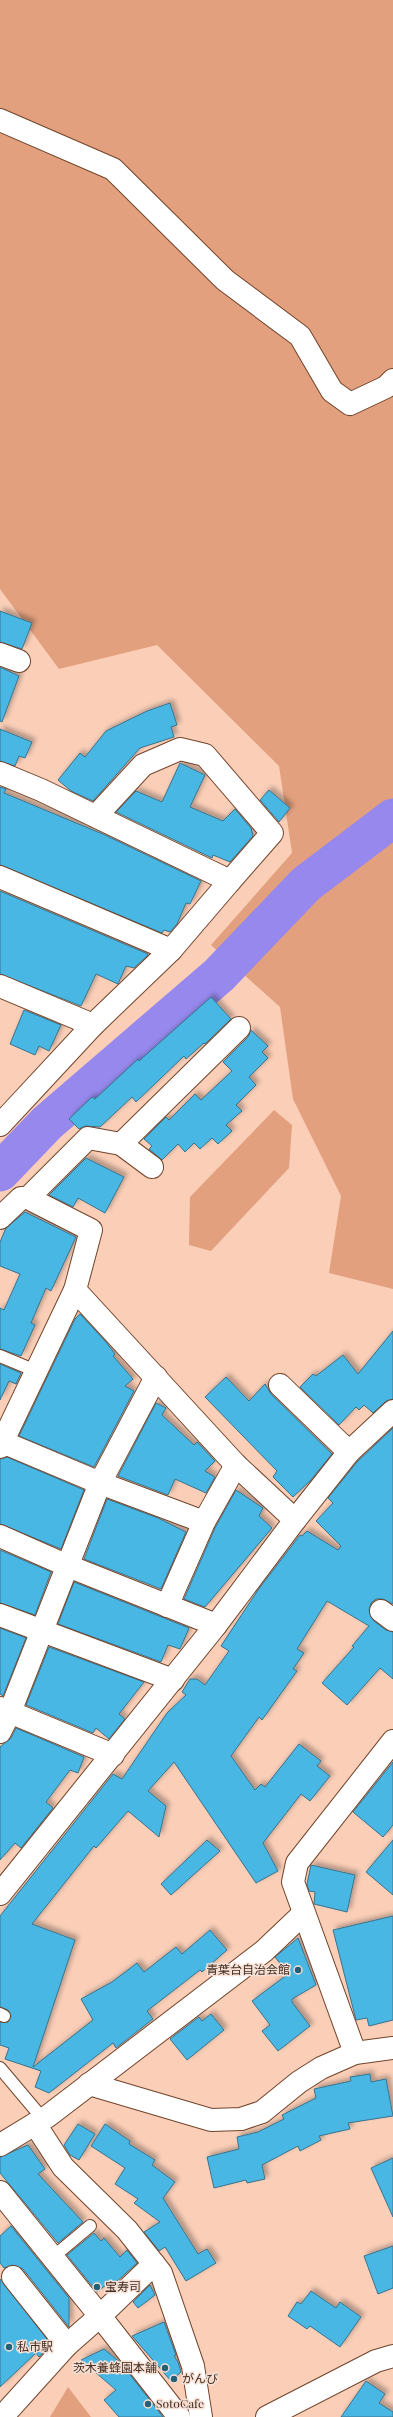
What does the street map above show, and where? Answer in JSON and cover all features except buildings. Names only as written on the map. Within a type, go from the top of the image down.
[{"type":"street","points":[[0,120],[113,169],[225,280],[300,336],[332,391],[350,404],[386,387],[393,380]]},
{"type":"street","points":[[0,1125],[8,1103],[93,1025],[171,950],[272,833],[205,755],[180,749],[143,765],[96,816]]},
{"type":"street","points":[[0,773],[96,816],[230,881]]},
{"type":"street","points":[[0,877],[171,950]]},
{"type":"street","points":[[0,986],[93,1025]]},
{"type":"street","points":[[121,1144],[239,1028]]},
{"type":"street","points":[[28,1198],[88,1138],[121,1144],[152,1167]]},
{"type":"street","points":[[0,1218],[21,1198],[28,1198],[91,1230],[75,1290],[1,1443],[100,1483],[204,1522]]},
{"type":"street","points":[[75,1290],[236,1465],[295,1520]]},
{"type":"street","points":[[0,1732],[5,1710],[42,1630],[100,1483],[156,1377]]},
{"type":"street","points":[[280,1385],[349,1452]]},
{"type":"street","points":[[0,1894],[173,1680],[349,1452],[393,1411]]},
{"type":"street","points":[[167,1606],[204,1522],[236,1465]]},
{"type":"street","points":[[0,1536],[68,1566],[216,1625]]},
{"type":"street","points":[[0,1614],[173,1680]]},
{"type":"street","points":[[5,1710],[113,1755]]},
{"type":"street","points":[[355,2053],[311,1929],[303,1914],[293,1882],[297,1863],[393,1741]]},
{"type":"street","points":[[0,2145],[39,2122],[264,1951],[303,1914]]},
{"type":"street","points":[[89,2084],[211,2120],[241,2119],[262,2112],[298,2082],[321,2068],[355,2053],[393,2048]]},
{"type":"street","points":[[39,2122],[63,2167],[127,2230],[161,2273],[193,2366],[201,2417]]},
{"type":"street","points":[[0,2192],[179,2417]]},
{"type":"street","points":[[2,2417],[66,2345],[100,2316],[154,2264]]},
{"type":"street","points":[[13,2277],[66,2345]]},
{"type":"street","points":[[268,2417],[376,2361],[393,2356]]},
{"type":"lane","points":[[0,1356],[36,1371]]},
{"type":"lane","points":[[0,2068],[39,2122]]},
{"type":"lane","points":[[53,2257],[90,2226]]},
{"type":"shaded area","points":[[0,0],[393,0],[393,1289],[329,1273],[341,1196],[293,1099],[280,1007],[211,945],[292,853],[279,766],[157,645],[59,669],[0,589]]},
{"type":"shaded area","points":[[274,1110],[292,1125],[289,1168],[211,1251],[189,1245],[190,1197]]},
{"type":"shaded area","points":[[68,2387],[91,2417],[50,2417]]},
{"type":"waterway","points":[[0,1172],[47,1123],[219,975],[306,884],[393,818]]},
{"type":"place","name":"青葉台自治会館","points":[[298,1970]]},
{"type":"place","name":"宝寿司","points":[[97,2287]]},
{"type":"place","name":"私市駅","points":[[9,2347]]},
{"type":"place","name":"茨木養蜂園本舗","points":[[165,2368]]},
{"type":"place","name":"がんび","points":[[174,2379]]},
{"type":"place","name":"SotoCafe","points":[[148,2404]]}]
